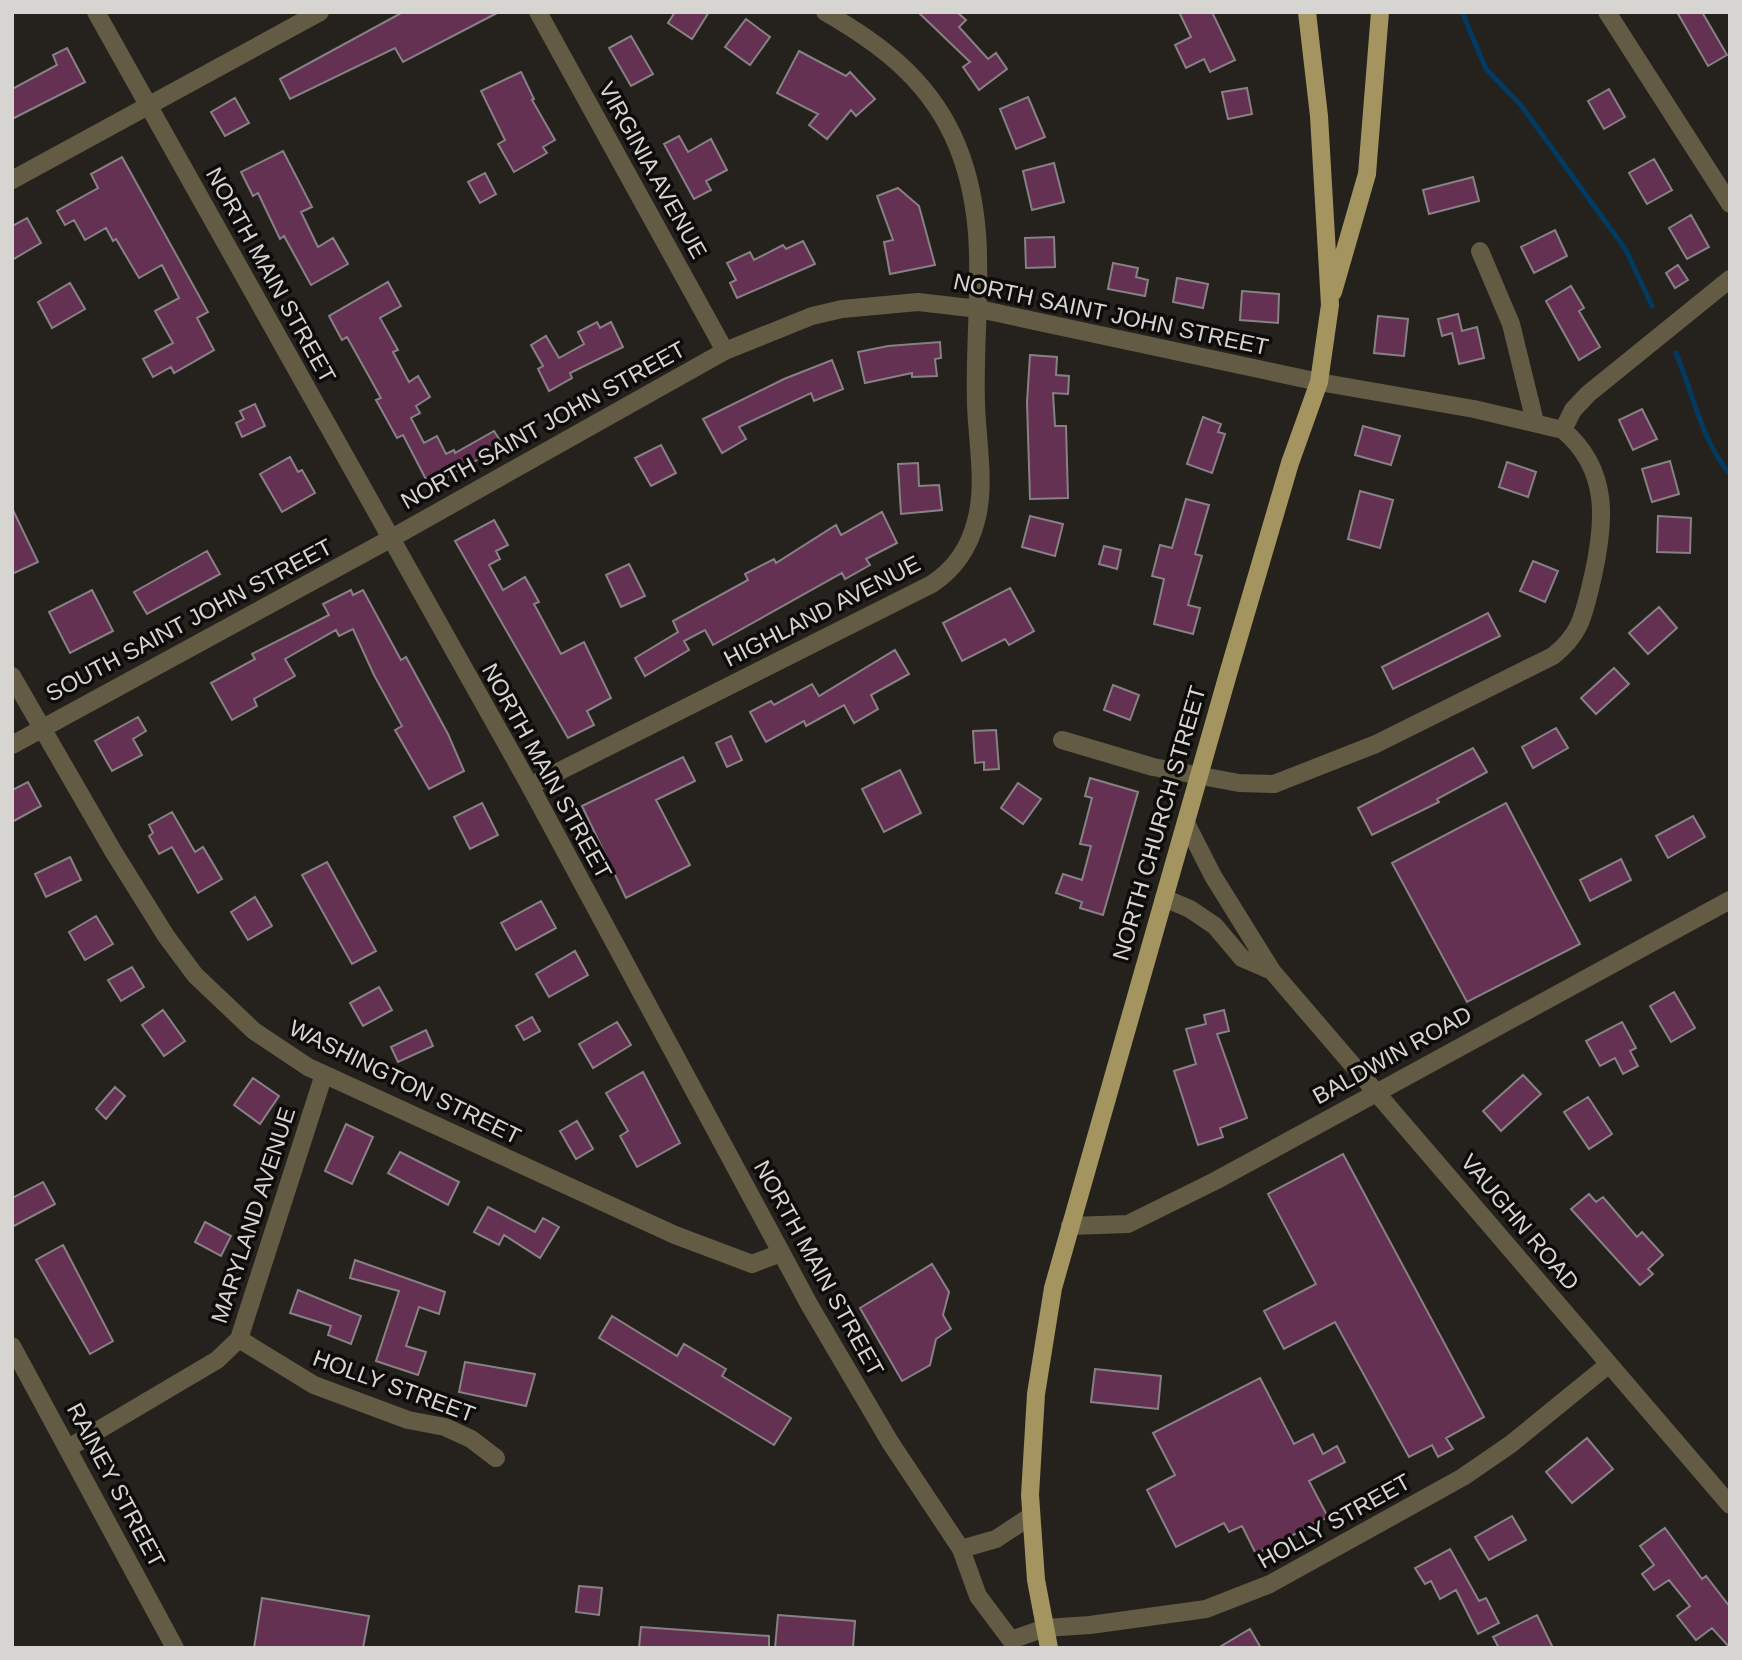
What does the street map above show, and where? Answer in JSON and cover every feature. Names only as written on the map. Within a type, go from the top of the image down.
[{"type":"main road","name":"NORTH CHURCH STREET","points":[[1049,1648],[1031,1516],[1031,1452],[1044,1330],[1070,1226],[1290,463],[1319,382],[1329,305],[1319,116],[1307,12]]},
{"type":"main road","points":[[1329,305],[1367,174],[1380,12]]},
{"type":"street","name":"NORTH MAIN STREET","points":[[96,12],[530,786],[781,1253],[890,1443],[961,1549],[978,1596],[1011,1640],[1045,1628]]},
{"type":"street","points":[[12,180],[320,12]]},
{"type":"street","name":"VIRGINIA AVENUE","points":[[538,12],[725,351]]},
{"type":"street","name":"HIGHLAND AVENUE","points":[[530,786],[932,584],[956,565],[969,545],[977,517],[975,356],[979,309],[976,212],[967,173],[953,136],[932,101],[898,60],[878,43],[825,12]]},
{"type":"street","points":[[1607,12],[1730,204]]},
{"type":"street","points":[[1479,251],[1511,324],[1535,422]]},
{"type":"street","points":[[1062,740],[1153,767],[1239,783],[1274,785],[1376,744],[1553,656],[1569,644],[1582,621],[1602,533],[1603,515],[1599,488],[1589,462],[1574,440],[1563,430],[1573,410],[1588,394],[1730,279]]},
{"type":"street","name":"NORTH SAINT JOHN STREET","points":[[390,540],[725,351],[786,326],[842,309],[918,302],[979,309],[1319,382],[1535,422],[1563,430]]},
{"type":"street","name":"SOUTH SAINT JOHN STREET","points":[[12,745],[40,727],[390,540]]},
{"type":"street","name":"WASHINGTON STREET","points":[[12,676],[166,936],[195,975],[254,1031],[280,1050],[324,1074],[557,1183],[731,1258],[752,1264],[781,1253]]},
{"type":"street","name":"VAUGHN ROAD","points":[[1186,823],[1213,876],[1272,971],[1730,1505]]},
{"type":"street","name":"VAUGHN ROAD","points":[[1164,898],[1190,909],[1215,926],[1242,958],[1272,971]]},
{"type":"street","name":"BALDWIN ROAD","points":[[1070,1226],[1128,1224],[1378,1092],[1730,900]]},
{"type":"street","name":"MARYLAND AVENUE","points":[[70,1447],[217,1360],[239,1339],[324,1074]]},
{"type":"street","name":"HOLLY STREET","points":[[239,1339],[314,1385],[408,1420],[445,1427],[471,1439],[496,1458]]},
{"type":"street","name":"RAINEY STREET","points":[[12,1346],[70,1447],[175,1648]]},
{"type":"street","name":"HOLLY STREET","points":[[1045,1628],[1090,1625],[1206,1609],[1270,1584],[1463,1477],[1511,1444],[1608,1365]]},
{"type":"street","points":[[961,1549],[996,1539],[1031,1516]]},
{"type":"building","points":[[403,12],[499,12],[403,62],[395,48],[290,99],[280,79]]},
{"type":"building","points":[[675,12],[709,12],[692,39],[668,23]]},
{"type":"building","points":[[918,12],[957,12],[966,20],[959,27],[988,59],[996,53],[1007,69],[979,90],[963,67],[970,62]]},
{"type":"building","points":[[1179,12],[1212,12],[1235,60],[1210,72],[1204,59],[1186,68],[1175,45],[1191,37]]},
{"type":"building","points":[[1677,12],[1702,12],[1727,55],[1708,66]]},
{"type":"building","points":[[746,19],[770,37],[750,65],[725,47]]},
{"type":"building","points":[[631,36],[653,74],[631,86],[609,48]]},
{"type":"building","points":[[67,48],[85,82],[12,119],[12,89],[57,65],[53,55]]},
{"type":"building","points":[[799,51],[846,76],[850,72],[875,99],[856,116],[851,110],[827,139],[809,125],[818,114],[777,93]]},
{"type":"building","points":[[521,72],[534,99],[532,100],[555,140],[543,147],[547,153],[514,172],[498,144],[505,140],[481,91]]},
{"type":"building","points":[[1247,88],[1252,114],[1228,119],[1222,92]]},
{"type":"building","points":[[1609,89],[1625,117],[1604,129],[1588,101]]},
{"type":"building","points":[[1028,97],[1045,137],[1016,149],[1000,109]]},
{"type":"building","points":[[235,98],[249,123],[225,136],[211,112]]},
{"type":"building","points":[[679,136],[688,152],[711,139],[727,170],[706,181],[711,190],[694,199],[664,144]]},
{"type":"building","points":[[283,151],[312,207],[301,212],[318,247],[333,238],[348,264],[311,285],[284,236],[280,239],[258,193],[253,196],[241,172]]},
{"type":"building","points":[[122,157],[208,312],[197,318],[214,350],[174,373],[171,367],[153,377],[143,359],[173,343],[155,311],[179,298],[162,265],[139,278],[116,239],[113,241],[106,228],[85,240],[74,220],[65,225],[57,211],[98,188],[91,174]]},
{"type":"building","points":[[1654,159],[1672,190],[1647,204],[1629,173]]},
{"type":"building","points":[[1054,163],[1064,202],[1032,210],[1023,171]]},
{"type":"building","points":[[485,173],[496,194],[480,203],[468,182]]},
{"type":"building","points":[[1473,177],[1479,201],[1429,214],[1423,190]]},
{"type":"building","points":[[898,188],[919,206],[935,265],[890,274],[884,242],[893,240],[877,196]]},
{"type":"building","points":[[1691,215],[1709,247],[1687,259],[1669,228]]},
{"type":"building","points":[[27,218],[41,243],[12,260],[12,226]]},
{"type":"building","points":[[1555,230],[1567,256],[1534,273],[1521,247]]},
{"type":"building","points":[[1054,237],[1055,267],[1026,268],[1025,238]]},
{"type":"building","points":[[803,241],[815,264],[737,298],[730,283],[736,280],[727,263],[750,252],[754,260],[783,245],[786,249]]},
{"type":"building","points":[[1113,263],[1138,268],[1136,277],[1148,280],[1145,296],[1108,289]]},
{"type":"building","points":[[1678,265],[1688,280],[1675,288],[1666,273]]},
{"type":"building","points":[[1177,278],[1208,284],[1203,308],[1173,302]]},
{"type":"building","points":[[388,282],[401,306],[380,318],[398,350],[393,352],[409,382],[418,376],[430,397],[416,406],[420,413],[411,418],[424,443],[437,436],[446,454],[454,450],[455,453],[494,431],[503,445],[430,487],[403,435],[397,438],[376,400],[381,398],[347,337],[342,340],[329,316]]},
{"type":"building","points":[[70,283],[85,309],[52,328],[38,302]]},
{"type":"building","points":[[1571,286],[1584,308],[1579,311],[1600,347],[1579,360],[1546,301]]},
{"type":"building","points":[[1242,291],[1279,294],[1278,323],[1240,320]]},
{"type":"building","points":[[1458,314],[1462,331],[1477,327],[1484,358],[1459,364],[1452,333],[1442,336],[1438,319]]},
{"type":"building","points":[[1378,316],[1408,319],[1404,356],[1374,353]]},
{"type":"building","points":[[597,322],[600,328],[611,322],[623,347],[570,373],[572,378],[549,391],[538,369],[543,366],[531,345],[546,336],[559,358],[584,344],[578,332]]},
{"type":"building","points":[[940,342],[941,358],[935,359],[937,376],[912,377],[912,373],[865,383],[858,352],[888,346]]},
{"type":"building","points":[[1030,355],[1057,357],[1056,375],[1069,376],[1068,394],[1053,393],[1055,426],[1066,426],[1068,498],[1030,499],[1027,402]]},
{"type":"building","points":[[832,360],[843,389],[814,401],[811,393],[739,427],[746,439],[722,453],[703,419],[784,379]]},
{"type":"building","points":[[255,404],[265,426],[242,437],[236,423],[244,419],[240,411]]},
{"type":"building","points":[[1642,409],[1657,439],[1633,450],[1619,420]]},
{"type":"building","points":[[1203,417],[1221,424],[1218,432],[1225,434],[1212,473],[1187,464]]},
{"type":"building","points":[[1363,426],[1400,436],[1391,465],[1355,455]]},
{"type":"building","points":[[661,445],[676,473],[651,486],[635,458]]},
{"type":"building","points":[[290,457],[298,472],[302,470],[315,493],[282,512],[260,474]]},
{"type":"building","points":[[1670,461],[1679,494],[1652,502],[1642,469]]},
{"type":"building","points":[[1507,462],[1536,472],[1528,497],[1499,487]]},
{"type":"building","points":[[918,463],[919,486],[939,485],[942,510],[901,514],[898,464]]},
{"type":"building","points":[[1360,491],[1393,500],[1380,548],[1348,539]]},
{"type":"building","points":[[1186,499],[1209,505],[1195,554],[1202,556],[1188,605],[1200,608],[1193,634],[1154,624],[1164,579],[1152,576],[1160,545],[1172,548]]},
{"type":"building","points":[[12,508],[38,562],[12,574]]},
{"type":"building","points":[[882,512],[897,543],[866,559],[870,565],[845,579],[842,573],[713,645],[705,630],[684,641],[689,650],[645,676],[635,658],[678,632],[673,621],[748,580],[745,574],[774,559],[776,563],[836,525],[841,535]]},
{"type":"building","points":[[1030,516],[1063,524],[1055,556],[1022,547]]},
{"type":"building","points":[[1658,516],[1691,518],[1690,553],[1657,552]]},
{"type":"building","points":[[494,520],[508,545],[496,551],[500,559],[489,565],[503,590],[525,577],[539,602],[534,604],[561,654],[584,642],[611,698],[587,711],[594,725],[568,738],[455,541]]},
{"type":"building","points":[[1104,546],[1121,550],[1117,569],[1099,564]]},
{"type":"building","points":[[207,551],[220,574],[147,614],[134,592]]},
{"type":"building","points":[[1533,561],[1558,571],[1545,602],[1520,591]]},
{"type":"building","points":[[629,564],[645,596],[621,607],[606,575]]},
{"type":"building","points":[[1010,588],[1034,631],[1009,645],[1005,639],[962,661],[943,623]]},
{"type":"building","points":[[92,590],[113,631],[70,653],[49,612]]},
{"type":"building","points":[[351,590],[353,595],[363,590],[401,660],[406,657],[448,734],[464,771],[429,789],[395,730],[402,726],[353,629],[339,636],[336,630],[285,659],[295,676],[254,699],[257,706],[232,720],[211,683],[255,659],[252,654],[329,615],[323,604]]},
{"type":"building","points":[[1659,607],[1677,628],[1648,654],[1629,633]]},
{"type":"building","points":[[1488,613],[1500,636],[1393,689],[1382,667]]},
{"type":"building","points":[[895,650],[909,674],[871,695],[878,709],[854,723],[844,705],[806,726],[804,721],[766,742],[750,712],[771,701],[774,705],[812,684],[819,696]]},
{"type":"building","points":[[1614,668],[1629,684],[1596,714],[1581,698]]},
{"type":"building","points":[[1113,685],[1139,695],[1130,720],[1104,710]]},
{"type":"building","points":[[138,717],[146,731],[133,739],[142,755],[112,771],[95,741]]},
{"type":"building","points":[[1556,728],[1568,748],[1533,768],[1522,747]]},
{"type":"building","points":[[996,730],[999,769],[984,770],[984,762],[975,763],[973,731]]},
{"type":"building","points":[[731,736],[742,760],[727,767],[716,743]]},
{"type":"building","points":[[1473,748],[1487,772],[1437,799],[1439,802],[1372,835],[1358,808]]},
{"type":"building","points":[[683,757],[695,781],[656,800],[690,865],[626,898],[582,806]]},
{"type":"building","points":[[900,770],[921,813],[884,832],[862,789]]},
{"type":"building","points":[[1090,778],[1138,792],[1103,915],[1080,908],[1082,902],[1056,893],[1063,874],[1082,880],[1091,846],[1080,844],[1092,798],[1085,796]]},
{"type":"building","points":[[28,782],[41,806],[12,822],[12,790]]},
{"type":"building","points":[[1018,783],[1041,799],[1023,824],[1001,808]]},
{"type":"building","points":[[482,803],[498,835],[470,849],[454,817]]},
{"type":"building","points":[[1506,803],[1580,944],[1467,1002],[1392,863]]},
{"type":"building","points":[[172,812],[195,852],[203,847],[222,879],[198,893],[172,847],[159,854],[149,836],[153,833],[149,825]]},
{"type":"building","points":[[1693,816],[1705,837],[1668,858],[1656,836]]},
{"type":"building","points":[[70,857],[81,880],[46,897],[35,874]]},
{"type":"building","points":[[1621,859],[1631,880],[1590,901],[1580,880]]},
{"type":"building","points":[[327,862],[376,951],[352,964],[302,875]]},
{"type":"building","points":[[255,897],[272,926],[248,940],[231,912]]},
{"type":"building","points":[[541,901],[556,928],[516,950],[501,923]]},
{"type":"building","points":[[96,916],[113,944],[85,960],[69,932]]},
{"type":"building","points":[[575,951],[588,975],[549,997],[536,974]]},
{"type":"building","points":[[132,967],[144,987],[121,1001],[108,980]]},
{"type":"building","points":[[379,987],[392,1010],[363,1026],[350,1003]]},
{"type":"building","points":[[1674,992],[1695,1028],[1671,1042],[1650,1006]]},
{"type":"building","points":[[163,1010],[185,1041],[164,1056],[142,1025]]},
{"type":"building","points":[[1224,1010],[1229,1031],[1217,1034],[1247,1118],[1220,1128],[1223,1137],[1198,1145],[1174,1071],[1196,1064],[1186,1029],[1206,1024],[1204,1015]]},
{"type":"building","points":[[532,1017],[540,1031],[524,1040],[516,1026]]},
{"type":"building","points":[[617,1022],[631,1045],[593,1068],[579,1044]]},
{"type":"building","points":[[1622,1022],[1636,1048],[1630,1051],[1638,1066],[1623,1074],[1615,1058],[1600,1066],[1586,1041]]},
{"type":"building","points":[[426,1030],[433,1046],[398,1062],[391,1047]]},
{"type":"building","points":[[643,1072],[680,1143],[637,1167],[620,1136],[628,1131],[606,1093]]},
{"type":"building","points":[[1523,1075],[1541,1094],[1501,1131],[1483,1111]]},
{"type":"building","points":[[253,1078],[279,1096],[260,1124],[234,1105]]},
{"type":"building","points":[[115,1087],[125,1096],[106,1119],[96,1109]]},
{"type":"building","points":[[1588,1097],[1612,1134],[1589,1149],[1564,1112]]},
{"type":"building","points":[[577,1121],[593,1149],[576,1159],[560,1131]]},
{"type":"building","points":[[346,1124],[373,1137],[352,1184],[325,1171]]},
{"type":"building","points":[[400,1152],[459,1182],[448,1205],[388,1173]]},
{"type":"building","points":[[1343,1154],[1484,1417],[1446,1438],[1453,1449],[1438,1457],[1432,1445],[1409,1457],[1335,1322],[1284,1349],[1264,1311],[1316,1284],[1268,1194]]},
{"type":"building","points":[[43,1182],[55,1204],[12,1227],[12,1198]]},
{"type":"building","points":[[1589,1194],[1596,1202],[1603,1197],[1637,1237],[1642,1232],[1663,1255],[1648,1269],[1653,1274],[1640,1285],[1571,1209]]},
{"type":"building","points":[[488,1207],[535,1232],[543,1218],[559,1227],[540,1258],[504,1235],[499,1245],[474,1232]]},
{"type":"building","points":[[205,1222],[231,1236],[221,1256],[195,1242]]},
{"type":"building","points":[[63,1245],[113,1341],[90,1354],[36,1260]]},
{"type":"building","points":[[355,1260],[445,1292],[439,1314],[419,1307],[406,1346],[426,1352],[418,1375],[376,1361],[399,1291],[350,1278]]},
{"type":"building","points":[[932,1264],[949,1292],[943,1315],[951,1329],[936,1339],[930,1365],[902,1381],[860,1308]]},
{"type":"building","points":[[298,1290],[361,1316],[351,1344],[328,1335],[331,1326],[290,1313]]},
{"type":"building","points":[[612,1316],[677,1356],[684,1344],[726,1369],[722,1376],[791,1418],[774,1445],[599,1338]]},
{"type":"building","points":[[465,1362],[535,1374],[526,1406],[459,1392]]},
{"type":"building","points":[[1095,1369],[1161,1376],[1158,1409],[1091,1402]]},
{"type":"building","points":[[1260,1378],[1294,1444],[1313,1434],[1323,1454],[1337,1446],[1345,1462],[1309,1481],[1328,1517],[1256,1554],[1242,1526],[1229,1532],[1224,1523],[1176,1547],[1147,1490],[1175,1475],[1153,1433]]},
{"type":"building","points":[[1587,1438],[1613,1469],[1572,1503],[1546,1472]]},
{"type":"building","points":[[1512,1516],[1526,1540],[1489,1560],[1475,1537]]},
{"type":"building","points":[[1665,1528],[1702,1579],[1706,1576],[1730,1607],[1730,1648],[1712,1628],[1696,1640],[1677,1616],[1690,1606],[1669,1580],[1654,1590],[1642,1574],[1654,1565],[1640,1546]]},
{"type":"building","points":[[1450,1549],[1479,1601],[1486,1598],[1499,1623],[1478,1634],[1456,1590],[1440,1599],[1431,1581],[1425,1584],[1415,1568]]},
{"type":"building","points":[[579,1586],[602,1588],[599,1615],[576,1612]]},
{"type":"building","points":[[262,1598],[369,1616],[363,1648],[254,1648]]},
{"type":"building","points":[[778,1615],[855,1621],[853,1648],[775,1648]]},
{"type":"building","points":[[1537,1615],[1553,1648],[1499,1648],[1493,1637]]},
{"type":"building","points":[[641,1627],[769,1636],[769,1648],[639,1648]]},
{"type":"building","points":[[1250,1629],[1261,1648],[1218,1648]]},
{"type":"waterway","points":[[1462,12],[1486,69],[1520,104],[1626,250],[1652,306]]},
{"type":"waterway","points":[[1676,353],[1705,431],[1720,461],[1730,474]]}]
